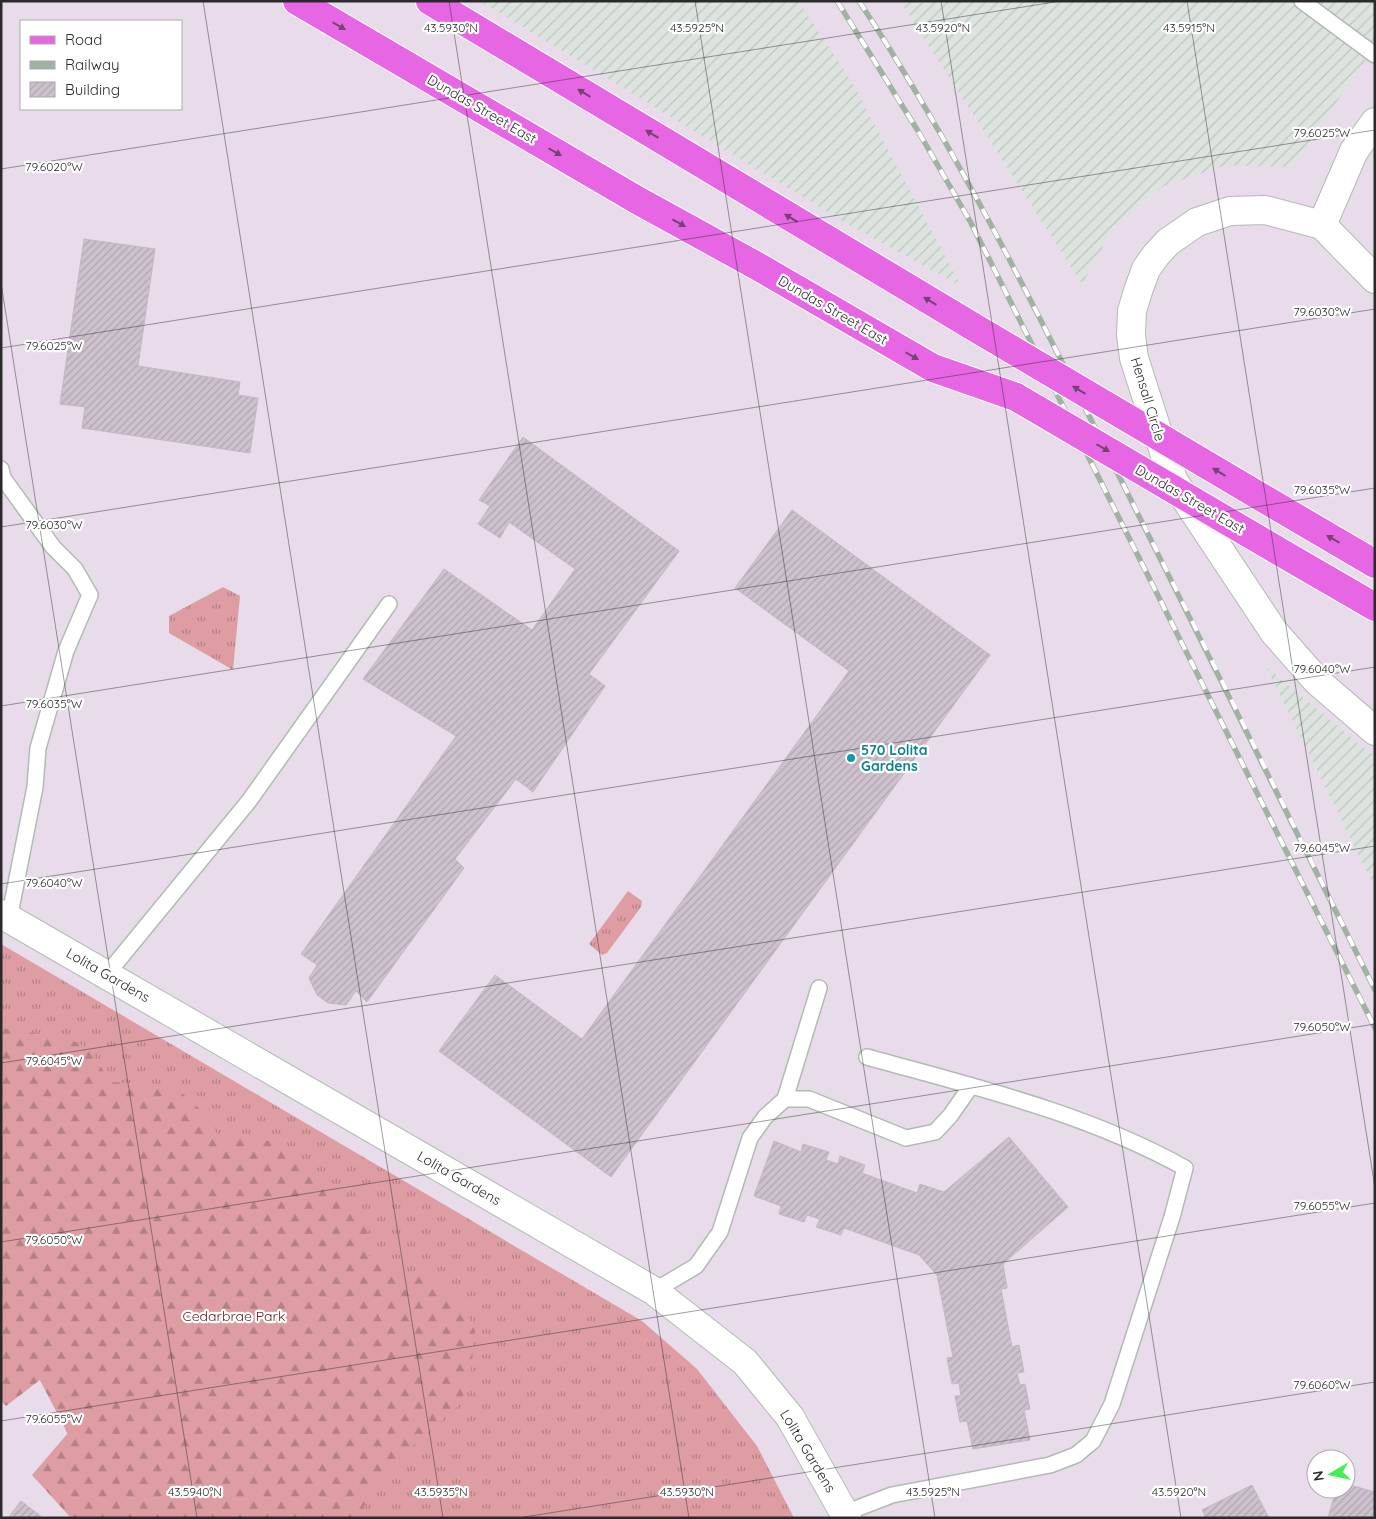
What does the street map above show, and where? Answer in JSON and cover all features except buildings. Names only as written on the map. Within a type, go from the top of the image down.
[{"type":"main road","name":"Dundas Street East","points":[[297,1],[637,200],[757,266],[933,368],[1016,397],[1375,608]]},
{"type":"main road","points":[[430,1],[972,326],[1375,564]]},
{"type":"street","points":[[1322,225],[1354,151],[1375,122]]},
{"type":"street","name":"Hensall Circle","points":[[1375,279],[1322,225],[1282,213],[1247,210],[1230,211],[1197,222],[1168,242],[1146,269],[1132,311],[1131,335],[1134,358],[1173,480],[1274,632],[1318,682],[1375,732]]},
{"type":"street","name":"Lolita Gardens","points":[[5,917],[107,974],[654,1291],[745,1362],[790,1417],[846,1515]]},
{"type":"lane","points":[[1302,1],[1375,55]]},
{"type":"lane","points":[[1,469],[3,478],[53,548],[75,569],[90,595],[66,651],[38,748],[35,787],[5,917]]},
{"type":"lane","points":[[107,974],[249,801],[389,604]]},
{"type":"lane","points":[[654,1291],[696,1266],[720,1232],[750,1138],[765,1117],[785,1099],[819,988]]},
{"type":"lane","points":[[846,1515],[892,1495],[1050,1465],[1076,1455],[1093,1441],[1112,1404],[1172,1217],[1185,1168],[1140,1144],[996,1091],[971,1086],[867,1057]]},
{"type":"lane","points":[[785,1099],[808,1099],[906,1138],[935,1132],[950,1116],[971,1086]]},
{"type":"shaded area","points":[[480,1],[798,1],[850,79],[961,286],[849,225]]},
{"type":"shaded area","points":[[900,1],[1375,1],[1375,46],[1292,167],[1226,165],[1164,186],[1114,227],[1082,284]]},
{"type":"shaded area","points":[[1266,667],[1375,757],[1375,888]]},
{"type":"green space","points":[[223,587],[240,596],[233,670],[169,633],[169,616]]},
{"type":"green space","points":[[628,891],[642,901],[641,907],[607,953],[602,955],[589,944]]},
{"type":"green space","name":"Cedarbrae Park","points":[[1,944],[642,1321],[697,1369],[757,1446],[794,1518],[111,1518],[1,1304]]},
{"type":"green space","name":"Cedarbrae Park","points":[[1,1023],[6,1029],[67,1038],[88,1048],[111,1082],[174,1086],[203,1112],[218,1135],[248,1136],[288,1146],[325,1186],[355,1199],[368,1227],[368,1255],[396,1271],[437,1278],[462,1303],[475,1331],[471,1371],[460,1404],[380,1475],[358,1518],[71,1518],[32,1475],[68,1433],[40,1380],[6,1406],[1,1401]]},
{"type":"railway","points":[[837,1],[918,131],[971,223],[1375,1028]]},
{"type":"railway","points":[[859,1],[929,114],[1025,290],[1375,990]]},
{"type":"place","name":"570 Lolita Gardens","points":[[851,758]]}]
